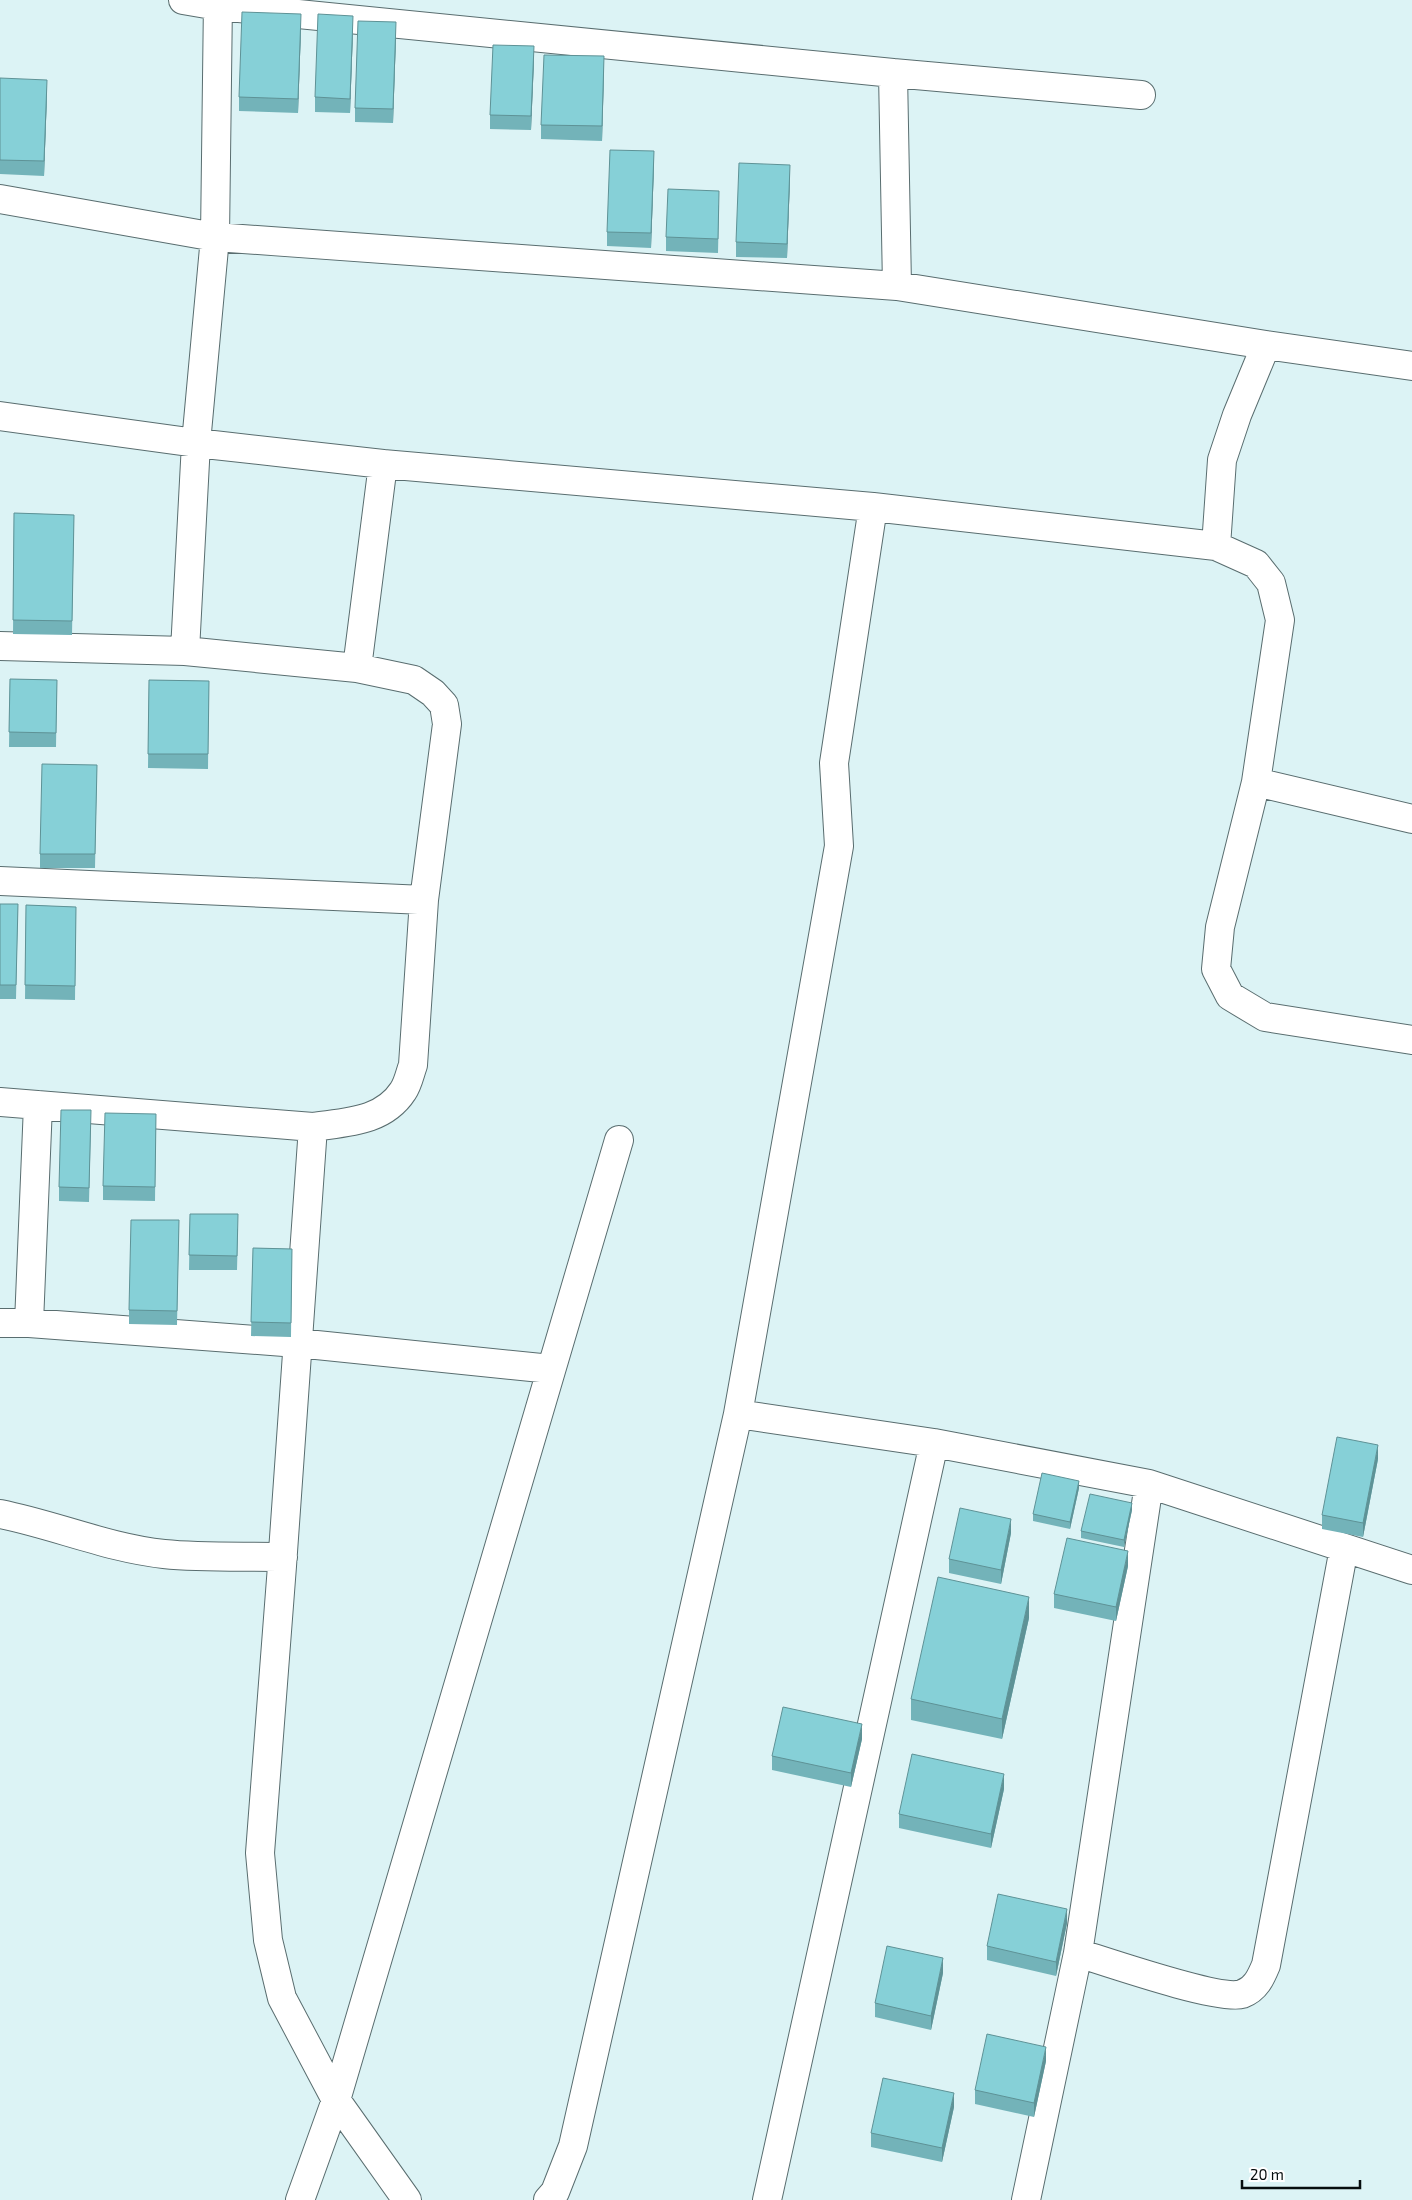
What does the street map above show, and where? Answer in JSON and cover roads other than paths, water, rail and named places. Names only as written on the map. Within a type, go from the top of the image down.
[{"type":"street","points":[[183,0],[893,73],[1141,95]]},
{"type":"street","points":[[185,651],[196,443],[215,237],[218,3]]},
{"type":"street","points":[[893,73],[897,286]]},
{"type":"street","points":[[0,199],[215,237],[897,286],[1266,346],[1412,366]]},
{"type":"street","points":[[1216,546],[1222,460],[1237,416],[1266,346]]},
{"type":"street","points":[[0,416],[196,443],[383,464],[873,507],[1216,546],[1256,564],[1271,583],[1280,620],[1256,782],[1220,927],[1216,969],[1230,996],[1264,1017],[1412,1040]]},
{"type":"street","points":[[358,668],[383,464]]},
{"type":"street","points":[[548,2200],[555,2192],[573,2146],[738,1414],[839,846],[834,763],[873,507]]},
{"type":"street","points":[[0,646],[185,651],[358,668],[414,680],[433,693],[444,705],[447,724],[424,900],[413,1065],[404,1091],[383,1111],[363,1120],[312,1127],[0,1102]]},
{"type":"street","points":[[1256,782],[1412,819]]},
{"type":"street","points":[[0,881],[424,900]]},
{"type":"street","points":[[29,1323],[38,1105]]},
{"type":"street","points":[[312,1127],[283,1557],[260,1853],[268,1940],[282,1998],[336,2100],[407,2200]]},
{"type":"street","points":[[300,2200],[336,2100],[619,1140]]},
{"type":"street","points":[[0,1323],[29,1323],[297,1343],[552,1369]]},
{"type":"street","points":[[738,1414],[934,1442],[1149,1484],[1412,1570]]},
{"type":"street","points":[[767,2200],[934,1442]]},
{"type":"street","points":[[1026,2200],[1078,1953],[1149,1484]]},
{"type":"street","points":[[0,1514],[40,1522],[119,1546],[164,1554],[283,1557]]},
{"type":"street","points":[[1078,1953],[1214,1993],[1242,1994],[1258,1984],[1266,1965],[1344,1548]]}]
